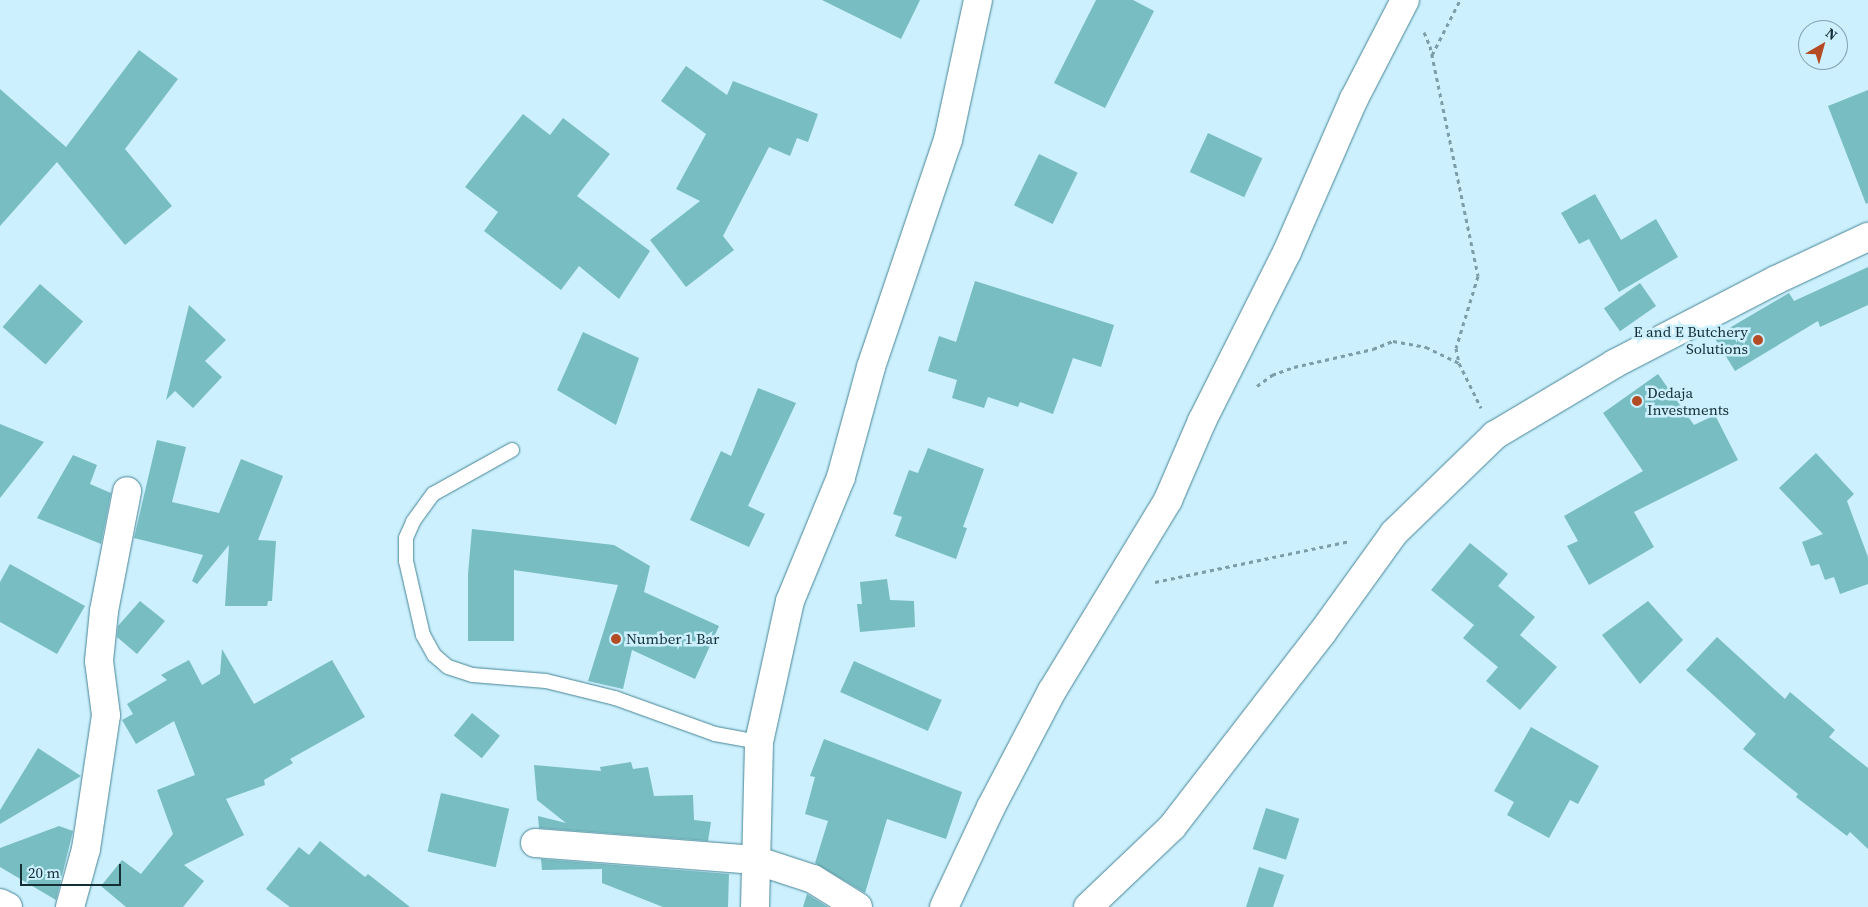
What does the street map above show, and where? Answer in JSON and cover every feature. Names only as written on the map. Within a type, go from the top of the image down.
[{"type":"street","points":[[755,907],[759,742],[790,601],[841,477],[871,367],[948,140],[978,0]]},
{"type":"street","points":[[944,907],[991,807],[1052,691],[1114,592],[1168,500],[1202,421],[1287,252],[1354,99],[1401,6]]},
{"type":"street","points":[[1088,907],[1172,827],[1322,632],[1394,533],[1495,436],[1614,364],[1776,280],[1868,237]]},
{"type":"street","points":[[70,907],[86,849],[106,715],[99,661],[104,611],[126,491]]},
{"type":"street","points":[[536,844],[755,860],[814,879],[858,907]]},
{"type":"street","points":[[0,904],[8,907]]},
{"type":"lane","points":[[512,450],[433,494],[413,522],[406,538],[406,561],[423,635],[434,655],[448,667],[473,675],[556,684],[614,698],[715,734],[759,742]]},
{"type":"path","points":[[1432,56],[1460,0]]},
{"type":"path","points":[[1401,6],[1421,27],[1432,56],[1478,276],[1456,348],[1459,363],[1495,436]]},
{"type":"path","points":[[1252,391],[1272,375],[1393,341],[1426,347],[1459,363]]},
{"type":"path","points":[[1114,592],[1241,562],[1394,533]]},
{"type":"building","points":[[822,0],[920,0],[901,39]]},
{"type":"building","points":[[1096,0],[1133,0],[1154,11],[1105,108],[1054,83]]},
{"type":"building","points":[[139,50],[178,79],[125,149],[172,206],[125,245],[57,162],[0,226],[0,89],[66,147]]},
{"type":"building","points":[[686,66],[727,95],[733,81],[818,114],[808,142],[797,138],[790,156],[769,147],[723,236],[734,250],[686,287],[650,240],[700,201],[676,189],[706,134],[661,101]]},
{"type":"building","points":[[1868,90],[1868,203],[1866,204],[1828,106]]},
{"type":"building","points":[[523,114],[550,135],[563,118],[610,154],[577,196],[650,251],[619,299],[579,266],[561,290],[484,231],[498,212],[465,187]]},
{"type":"building","points":[[1208,133],[1262,158],[1244,197],[1190,172]]},
{"type":"building","points":[[1039,154],[1078,173],[1053,224],[1014,205]]},
{"type":"building","points":[[1595,194],[1621,240],[1656,219],[1678,257],[1619,292],[1589,239],[1579,244],[1561,213]]},
{"type":"building","points":[[1868,267],[1868,305],[1820,327],[1818,321],[1735,371],[1714,337],[1789,293],[1794,301]]},
{"type":"building","points":[[975,281],[1114,325],[1101,367],[1073,358],[1053,414],[1020,402],[1018,407],[988,397],[984,408],[952,398],[957,380],[928,371],[939,336],[956,342]]},
{"type":"building","points":[[1640,283],[1656,306],[1620,331],[1604,308]]},
{"type":"building","points":[[40,284],[83,321],[46,364],[3,327]]},
{"type":"building","points":[[189,305],[226,340],[205,361],[222,377],[193,408],[175,391],[166,400]]},
{"type":"building","points":[[583,332],[639,358],[616,425],[557,390]]},
{"type":"building","points":[[1658,374],[1694,425],[1715,415],[1738,460],[1634,512],[1654,547],[1589,585],[1567,546],[1578,541],[1564,516],[1643,471],[1603,413]]},
{"type":"building","points":[[758,388],[796,403],[748,506],[765,514],[749,547],[690,520],[721,451],[731,456]]},
{"type":"building","points":[[0,424],[44,442],[0,498]]},
{"type":"building","points":[[157,440],[186,447],[172,502],[219,513],[241,459],[283,476],[258,540],[276,541],[272,601],[268,601],[267,606],[225,606],[229,545],[197,584],[192,581],[203,555],[134,538]]},
{"type":"building","points":[[928,448],[984,469],[963,527],[967,528],[956,559],[895,536],[902,517],[893,514],[909,470],[918,473]]},
{"type":"building","points":[[1816,453],[1854,494],[1847,501],[1868,557],[1868,584],[1840,594],[1834,577],[1825,580],[1819,564],[1811,566],[1802,542],[1823,534],[1779,488]]},
{"type":"building","points":[[73,455],[97,465],[90,484],[111,493],[101,544],[37,518]]},
{"type":"building","points":[[472,529],[614,545],[650,566],[644,592],[719,626],[695,679],[632,650],[623,689],[588,681],[618,585],[514,570],[514,641],[468,641],[468,574]]},
{"type":"building","points":[[1470,543],[1508,574],[1498,586],[1535,617],[1520,635],[1557,667],[1520,710],[1486,681],[1498,667],[1463,638],[1474,625],[1431,590]]},
{"type":"building","points":[[10,564],[85,606],[57,654],[0,622],[0,582]]},
{"type":"building","points":[[887,579],[890,600],[914,601],[915,627],[860,632],[857,604],[862,604],[860,582]]},
{"type":"building","points":[[140,601],[165,621],[137,654],[117,637],[118,626]]},
{"type":"building","points":[[1648,601],[1683,640],[1640,684],[1602,635]]},
{"type":"building","points":[[1717,637],[1785,699],[1790,692],[1835,730],[1829,737],[1868,768],[1868,849],[1850,832],[1847,836],[1796,797],[1798,794],[1743,749],[1756,734],[1686,670]]},
{"type":"building","points":[[222,649],[254,704],[332,660],[365,717],[290,759],[293,763],[264,780],[265,785],[226,799],[244,835],[184,865],[204,881],[183,907],[126,907],[101,886],[122,860],[141,874],[173,834],[157,790],[195,775],[174,721],[136,744],[122,720],[133,714],[127,704],[167,680],[161,675],[189,660],[202,685],[220,674]]},
{"type":"building","points":[[854,661],[942,700],[928,731],[840,692]]},
{"type":"building","points":[[472,713],[500,736],[482,758],[454,736]]},
{"type":"building","points":[[1531,727],[1599,766],[1578,804],[1570,800],[1549,838],[1507,815],[1514,802],[1494,791]]},
{"type":"building","points":[[824,739],[962,792],[946,839],[887,819],[865,893],[815,863],[828,821],[805,814],[815,777],[810,776]]},
{"type":"building","points":[[38,748],[81,776],[0,824],[0,810]]},
{"type":"building","points":[[631,762],[633,769],[648,767],[654,796],[693,795],[694,820],[711,822],[708,841],[539,828],[538,816],[566,823],[537,800],[534,765],[601,771],[600,767]]},
{"type":"building","points":[[441,793],[509,809],[496,867],[428,851]]},
{"type":"building","points":[[1266,808],[1299,819],[1286,860],[1253,849]]},
{"type":"building","points":[[59,826],[73,831],[56,900],[0,867],[0,848]]},
{"type":"building","points":[[320,841],[365,877],[368,874],[410,907],[290,907],[266,889],[299,847],[309,855]]},
{"type":"building","points":[[541,859],[729,874],[728,907],[663,907],[602,883],[602,869],[542,870]]},
{"type":"building","points":[[1259,867],[1284,875],[1273,907],[1246,907]]},
{"type":"building","points":[[807,894],[828,907],[803,907]]},
{"type":"place","name":"E and E Butchery Solutions","points":[[1758,340]]},
{"type":"place","name":"Dedaja Investments","points":[[1637,401]]},
{"type":"place","name":"Number 1 Bar","points":[[616,639]]}]
